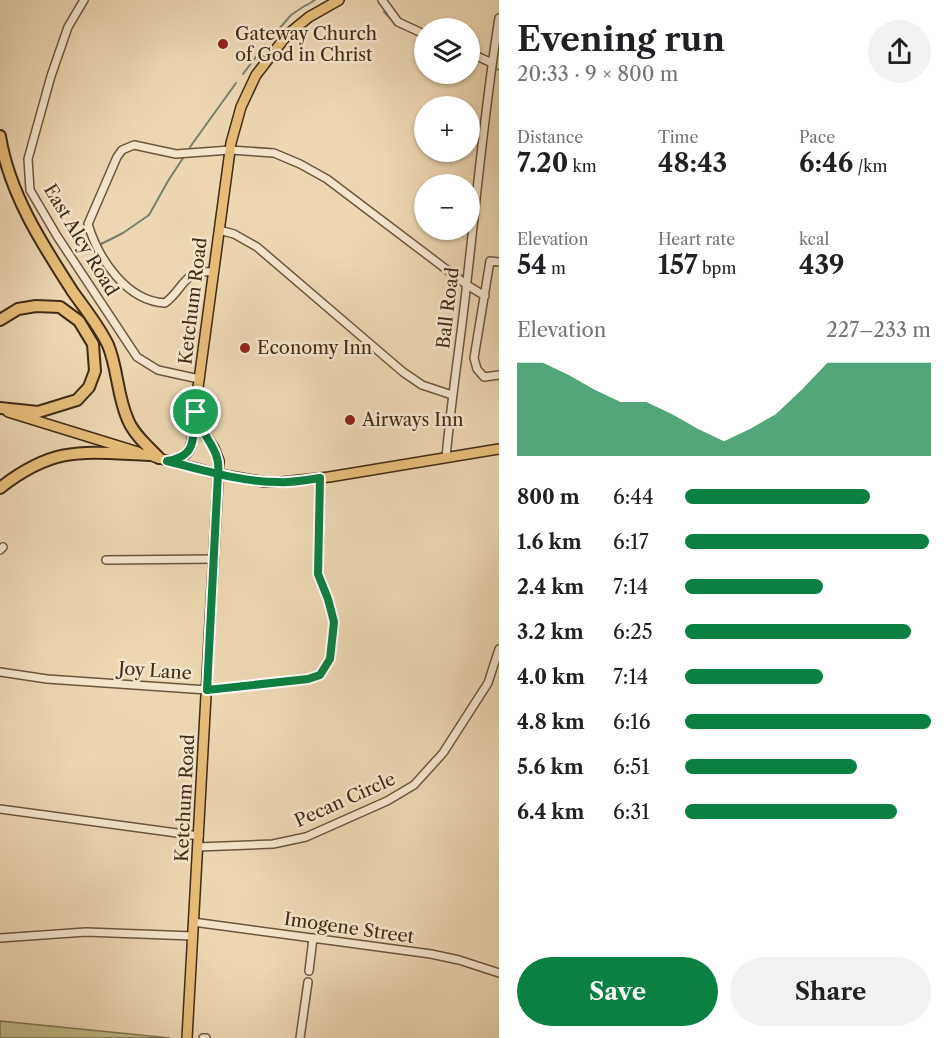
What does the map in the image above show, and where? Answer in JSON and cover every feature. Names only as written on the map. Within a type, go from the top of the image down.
[{"type":"highway","points":[[0,136],[2,150],[28,220],[107,344],[117,370],[121,398],[128,420],[135,432],[159,458]]},
{"type":"highway","points":[[0,320],[18,309],[36,306],[60,307],[79,321],[93,344],[95,371],[89,387],[77,400],[38,412],[0,409]]},
{"type":"highway","points":[[0,488],[30,467],[52,457],[74,452],[159,458]]},
{"type":"main road","name":"Ketchum Road","points":[[187,1038],[219,461],[198,424],[196,412],[230,150],[241,107],[256,75],[287,35],[309,17],[339,0]]},
{"type":"main road","points":[[0,409],[218,474],[276,482],[320,478],[499,448]]},
{"type":"main road","points":[[159,458],[185,456],[191,448],[196,412]]},
{"type":"street","name":"East Alcy Road","points":[[84,0],[68,27],[51,76],[28,159],[30,190],[57,236],[137,357],[158,370],[199,379]]},
{"type":"street","points":[[382,0],[398,22],[414,29]]},
{"type":"street","name":"Ball Road","points":[[446,458],[491,66],[499,18]]},
{"type":"street","points":[[480,59],[491,66]]},
{"type":"street","points":[[213,272],[196,272],[165,303],[153,301],[128,288],[106,262],[88,224],[117,157],[127,147],[144,146],[176,153],[230,150],[274,153],[327,179],[484,296]]},
{"type":"street","points":[[219,230],[234,234],[256,247],[403,372],[422,385],[452,395]]},
{"type":"street","points":[[499,262],[490,261],[474,358],[477,369],[484,377],[499,375]]},
{"type":"street","name":"Joy Lane","points":[[0,672],[47,679],[207,690],[308,679],[320,675],[330,659],[334,622],[318,574],[320,478]]},
{"type":"street","points":[[106,560],[214,559]]},
{"type":"street","name":"Pecan Circle","points":[[198,847],[273,844],[306,837],[387,801],[414,784],[443,753],[488,683],[499,649]]},
{"type":"street","points":[[0,809],[199,836]]},
{"type":"street","name":"Imogene Street","points":[[193,922],[438,955],[475,964],[499,973]]},
{"type":"street","points":[[0,938],[86,932],[193,936]]},
{"type":"street","points":[[309,971],[313,939]]},
{"type":"street","points":[[300,1038],[308,982]]},
{"type":"green space","points":[[0,1021],[170,1038],[0,1038]]},
{"type":"waterway","points":[[307,5],[315,0]]},
{"type":"waterway","points":[[273,36],[291,15],[306,5]]},
{"type":"waterway","points":[[384,12],[393,21]]},
{"type":"waterway","points":[[243,74],[265,45]]},
{"type":"waterway","points":[[480,61],[499,70]]},
{"type":"waterway","points":[[190,147],[236,83]]},
{"type":"waterway","points":[[101,244],[123,233],[149,215],[183,158]]},
{"type":"place","name":"Gateway Church of God in Christ","points":[[223,44]]},
{"type":"place","name":"Economy Inn","points":[[245,348]]},
{"type":"place","name":"Airways Inn","points":[[350,420]]},
{"type":"route","points":[[196,412],[191,448],[185,456],[167,461],[218,474],[265,482],[320,478],[318,574],[334,622],[330,659],[320,675],[308,679],[207,690],[218,474],[219,461],[214,448],[198,424],[196,412]]}]
